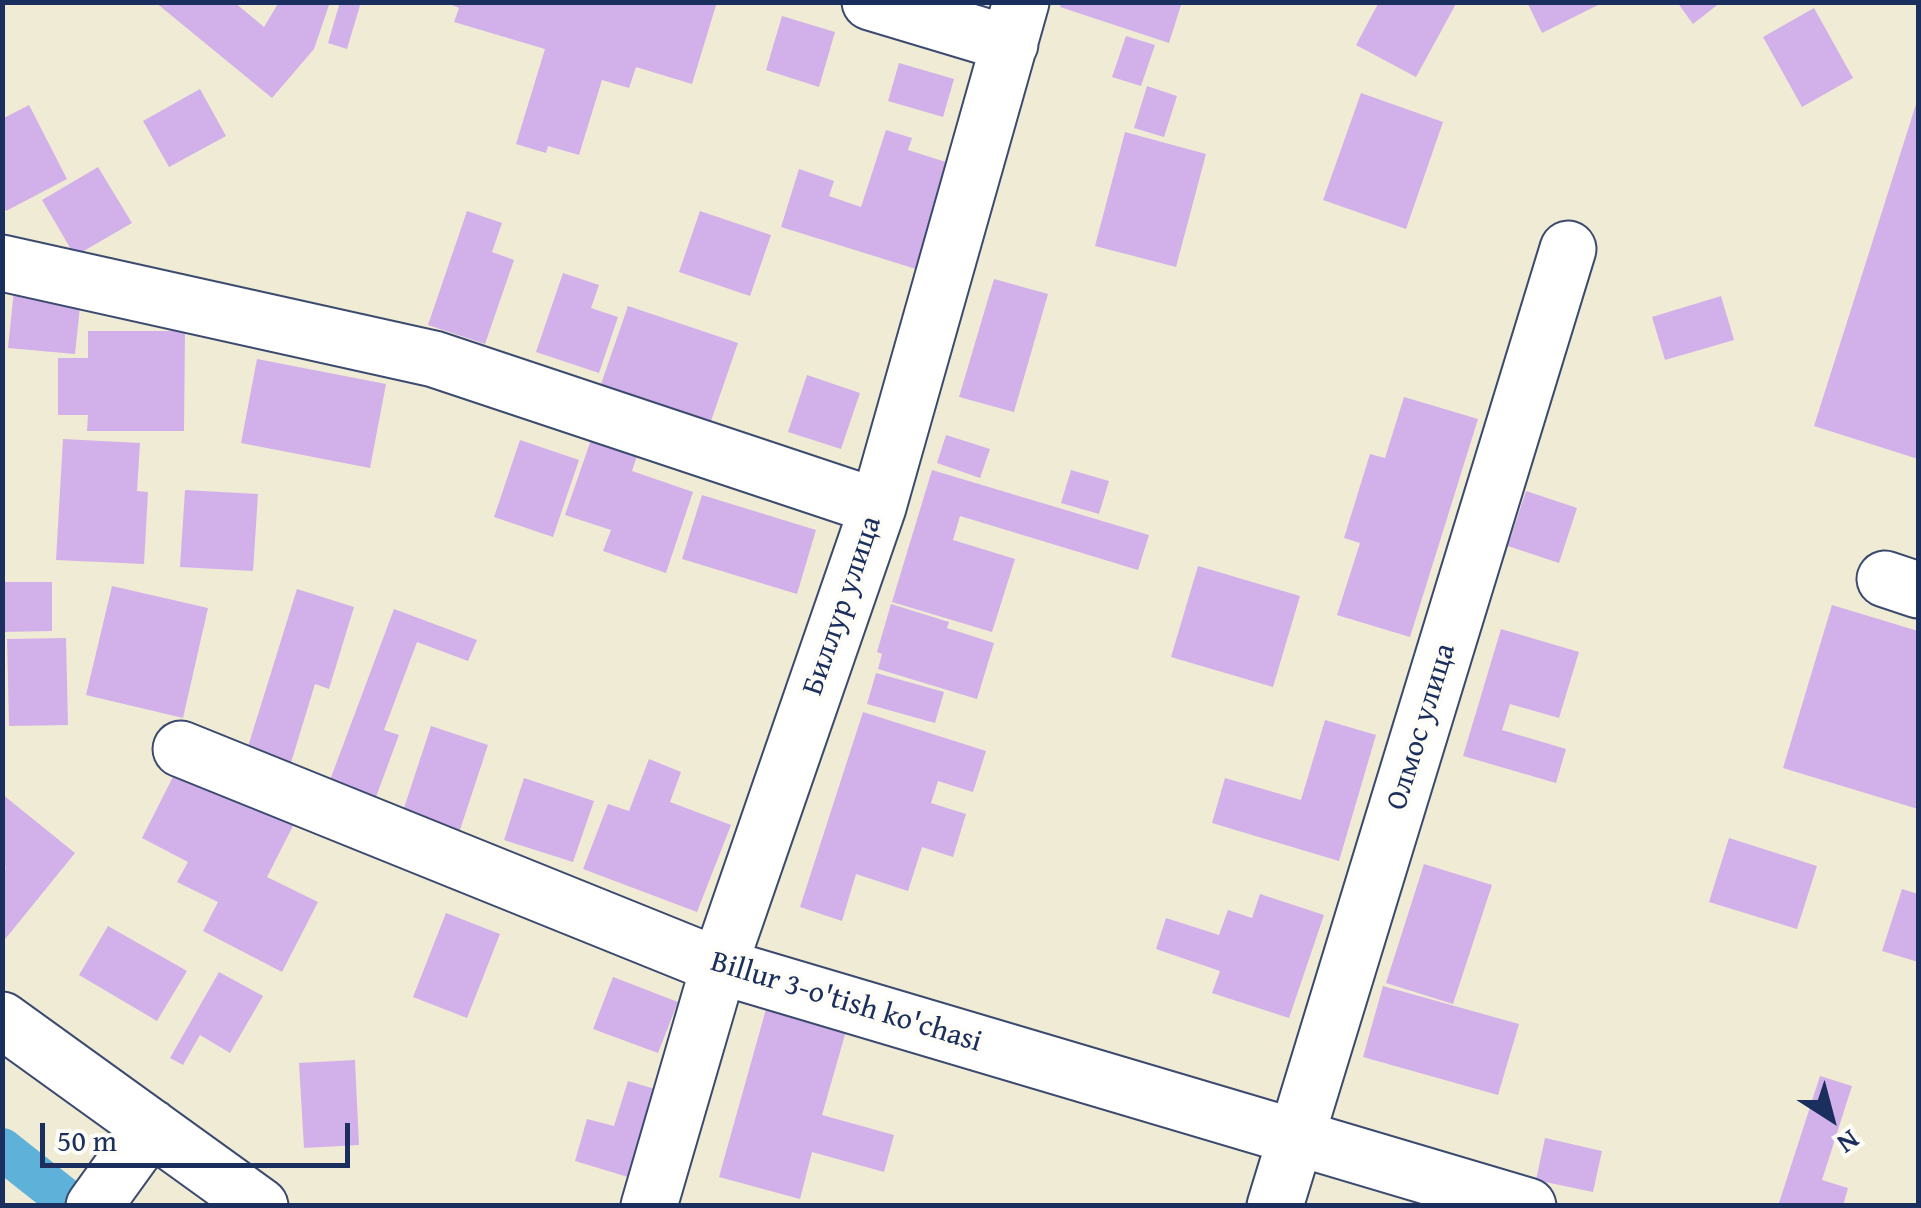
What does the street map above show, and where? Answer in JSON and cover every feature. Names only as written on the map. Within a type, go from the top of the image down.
[{"type":"street","points":[[870,2],[1015,23]]},
{"type":"street","name":"Биллур улица","points":[[650,1206],[718,966],[878,507],[1015,23]]},
{"type":"street","name":"Олмос улица","points":[[1275,1206],[1568,249]]},
{"type":"street","points":[[2,263],[434,359],[878,507]]},
{"type":"street","name":"Billur 3-o'tish ko'chasi","points":[[181,748],[718,966],[1528,1206]]},
{"type":"street","points":[[2,1020],[260,1206]]},
{"type":"street","points":[[103,1192],[151,1128]]},
{"type":"building","points":[[155,2],[234,2],[264,27],[279,2],[330,2],[314,49],[272,98]]},
{"type":"building","points":[[340,2],[361,2],[347,49],[328,43]]},
{"type":"building","points":[[445,2],[717,2],[692,84],[636,67],[629,88],[602,80],[579,155],[548,146],[546,153],[516,144],[545,49],[454,22],[459,8]]},
{"type":"building","points":[[1061,2],[1182,2],[1169,43],[1060,7]]},
{"type":"building","points":[[1379,2],[1457,2],[1416,77],[1356,45]]},
{"type":"building","points":[[1527,2],[1604,2],[1542,33]]},
{"type":"building","points":[[1677,2],[1721,2],[1693,24]]},
{"type":"building","points":[[1814,8],[1853,78],[1802,107],[1763,37]]},
{"type":"building","points":[[782,16],[835,32],[819,87],[766,70]]},
{"type":"building","points":[[1126,36],[1155,45],[1141,86],[1112,77]]},
{"type":"building","points":[[899,63],[954,79],[943,117],[888,101]]},
{"type":"building","points":[[1147,86],[1177,96],[1164,137],[1134,128]]},
{"type":"building","points":[[200,89],[226,136],[169,167],[143,121]]},
{"type":"building","points":[[1361,93],[1443,122],[1406,229],[1323,200]]},
{"type":"building","points":[[1918,98],[1918,459],[1814,426]]},
{"type":"building","points":[[29,105],[67,179],[6,211],[2,204],[2,119]]},
{"type":"building","points":[[886,130],[912,138],[908,150],[952,164],[919,270],[781,227],[799,169],[834,181],[829,196],[861,207]]},
{"type":"building","points":[[1125,132],[1206,154],[1176,267],[1095,246]]},
{"type":"building","points":[[98,167],[132,223],[75,256],[42,200]]},
{"type":"building","points":[[467,211],[502,223],[492,252],[514,260],[485,344],[428,325]]},
{"type":"building","points":[[700,211],[771,235],[750,296],[679,272]]},
{"type":"building","points":[[563,273],[599,285],[591,308],[618,317],[599,373],[536,352]]},
{"type":"building","points":[[994,279],[1048,294],[1014,412],[959,397]]},
{"type":"building","points":[[14,290],[81,297],[75,354],[8,348]]},
{"type":"building","points":[[1721,296],[1734,340],[1665,360],[1652,317]]},
{"type":"building","points":[[628,306],[738,343],[710,424],[600,387]]},
{"type":"building","points":[[88,331],[185,331],[184,431],[87,431],[88,415],[58,415],[58,358],[88,358]]},
{"type":"building","points":[[257,359],[386,384],[370,468],[241,443]]},
{"type":"building","points":[[807,375],[860,393],[841,449],[788,432]]},
{"type":"building","points":[[1404,397],[1478,419],[1410,637],[1337,615],[1360,543],[1344,538],[1370,454],[1385,458]]},
{"type":"building","points":[[593,434],[639,450],[632,471],[693,492],[666,573],[603,551],[611,530],[565,515]]},
{"type":"building","points":[[946,435],[990,449],[980,478],[937,463]]},
{"type":"building","points":[[63,439],[140,443],[137,491],[148,492],[144,564],[56,560]]},
{"type":"building","points":[[520,440],[579,460],[553,537],[494,517]]},
{"type":"building","points":[[932,470],[1149,535],[1138,570],[960,516],[953,540],[1015,559],[992,632],[892,602]]},
{"type":"building","points":[[1071,470],[1109,481],[1099,514],[1061,503]]},
{"type":"building","points":[[185,490],[258,494],[253,571],[180,567]]},
{"type":"building","points":[[1526,491],[1577,508],[1559,563],[1508,546]]},
{"type":"building","points":[[702,495],[816,530],[797,594],[682,559]]},
{"type":"building","points":[[1198,566],[1300,596],[1273,687],[1171,657]]},
{"type":"building","points":[[2,582],[52,582],[52,631],[2,632]]},
{"type":"building","points":[[112,586],[208,608],[183,718],[86,695]]},
{"type":"building","points":[[297,589],[354,607],[329,689],[315,684],[286,779],[242,766]]},
{"type":"building","points":[[891,604],[949,622],[947,628],[994,643],[977,699],[878,669],[882,654],[877,652]]},
{"type":"building","points":[[1832,605],[1918,631],[1918,809],[1783,768]]},
{"type":"building","points":[[394,609],[477,640],[468,661],[417,642],[384,730],[399,735],[373,805],[327,788]]},
{"type":"building","points":[[1501,629],[1579,652],[1559,718],[1510,704],[1502,730],[1566,749],[1556,783],[1463,756]]},
{"type":"building","points":[[66,638],[68,725],[9,726],[7,639]]},
{"type":"building","points":[[876,673],[944,692],[935,723],[867,704]]},
{"type":"building","points":[[863,712],[986,751],[973,792],[938,781],[931,803],[966,814],[953,857],[922,847],[908,891],[856,874],[842,921],[800,907]]},
{"type":"building","points":[[1325,720],[1376,735],[1339,861],[1212,823],[1225,778],[1301,800]]},
{"type":"building","points":[[431,726],[488,745],[459,833],[402,814]]},
{"type":"building","points":[[649,759],[681,772],[670,802],[731,825],[697,912],[583,869],[608,804],[629,811]]},
{"type":"building","points":[[181,761],[296,820],[267,877],[318,902],[282,972],[203,931],[218,902],[177,882],[188,862],[142,838]]},
{"type":"building","points":[[524,778],[594,801],[573,862],[504,840]]},
{"type":"building","points":[[2,794],[75,853],[2,943],[2,871],[6,868],[2,865]]},
{"type":"building","points":[[1729,838],[1817,866],[1797,929],[1709,902]]},
{"type":"building","points":[[1424,864],[1492,885],[1453,1004],[1386,983]]},
{"type":"building","points":[[1902,889],[1918,894],[1918,962],[1882,951]]},
{"type":"building","points":[[1260,894],[1324,915],[1289,1018],[1212,993],[1220,971],[1156,949],[1166,918],[1219,935],[1228,910],[1252,918]]},
{"type":"building","points":[[446,913],[500,934],[467,1018],[413,997]]},
{"type":"building","points":[[108,926],[187,971],[157,1021],[79,975]]},
{"type":"building","points":[[219,972],[263,996],[230,1053],[200,1035],[183,1065],[170,1058]]},
{"type":"building","points":[[613,977],[678,1002],[658,1053],[593,1029]]},
{"type":"building","points":[[1383,986],[1519,1024],[1498,1095],[1363,1057]]},
{"type":"building","points":[[766,1009],[846,1031],[822,1115],[894,1135],[884,1172],[812,1152],[800,1199],[719,1177]]},
{"type":"building","points":[[355,1060],[359,1145],[304,1148],[299,1063]]},
{"type":"building","points":[[1820,1076],[1852,1086],[1822,1180],[1848,1188],[1843,1206],[1778,1206]]},
{"type":"building","points":[[628,1081],[655,1089],[628,1177],[575,1161],[587,1119],[614,1126]]},
{"type":"building","points":[[1545,1138],[1602,1151],[1593,1192],[1536,1180]]},
{"type":"waterway","points":[[2,1149],[74,1206]]}]
